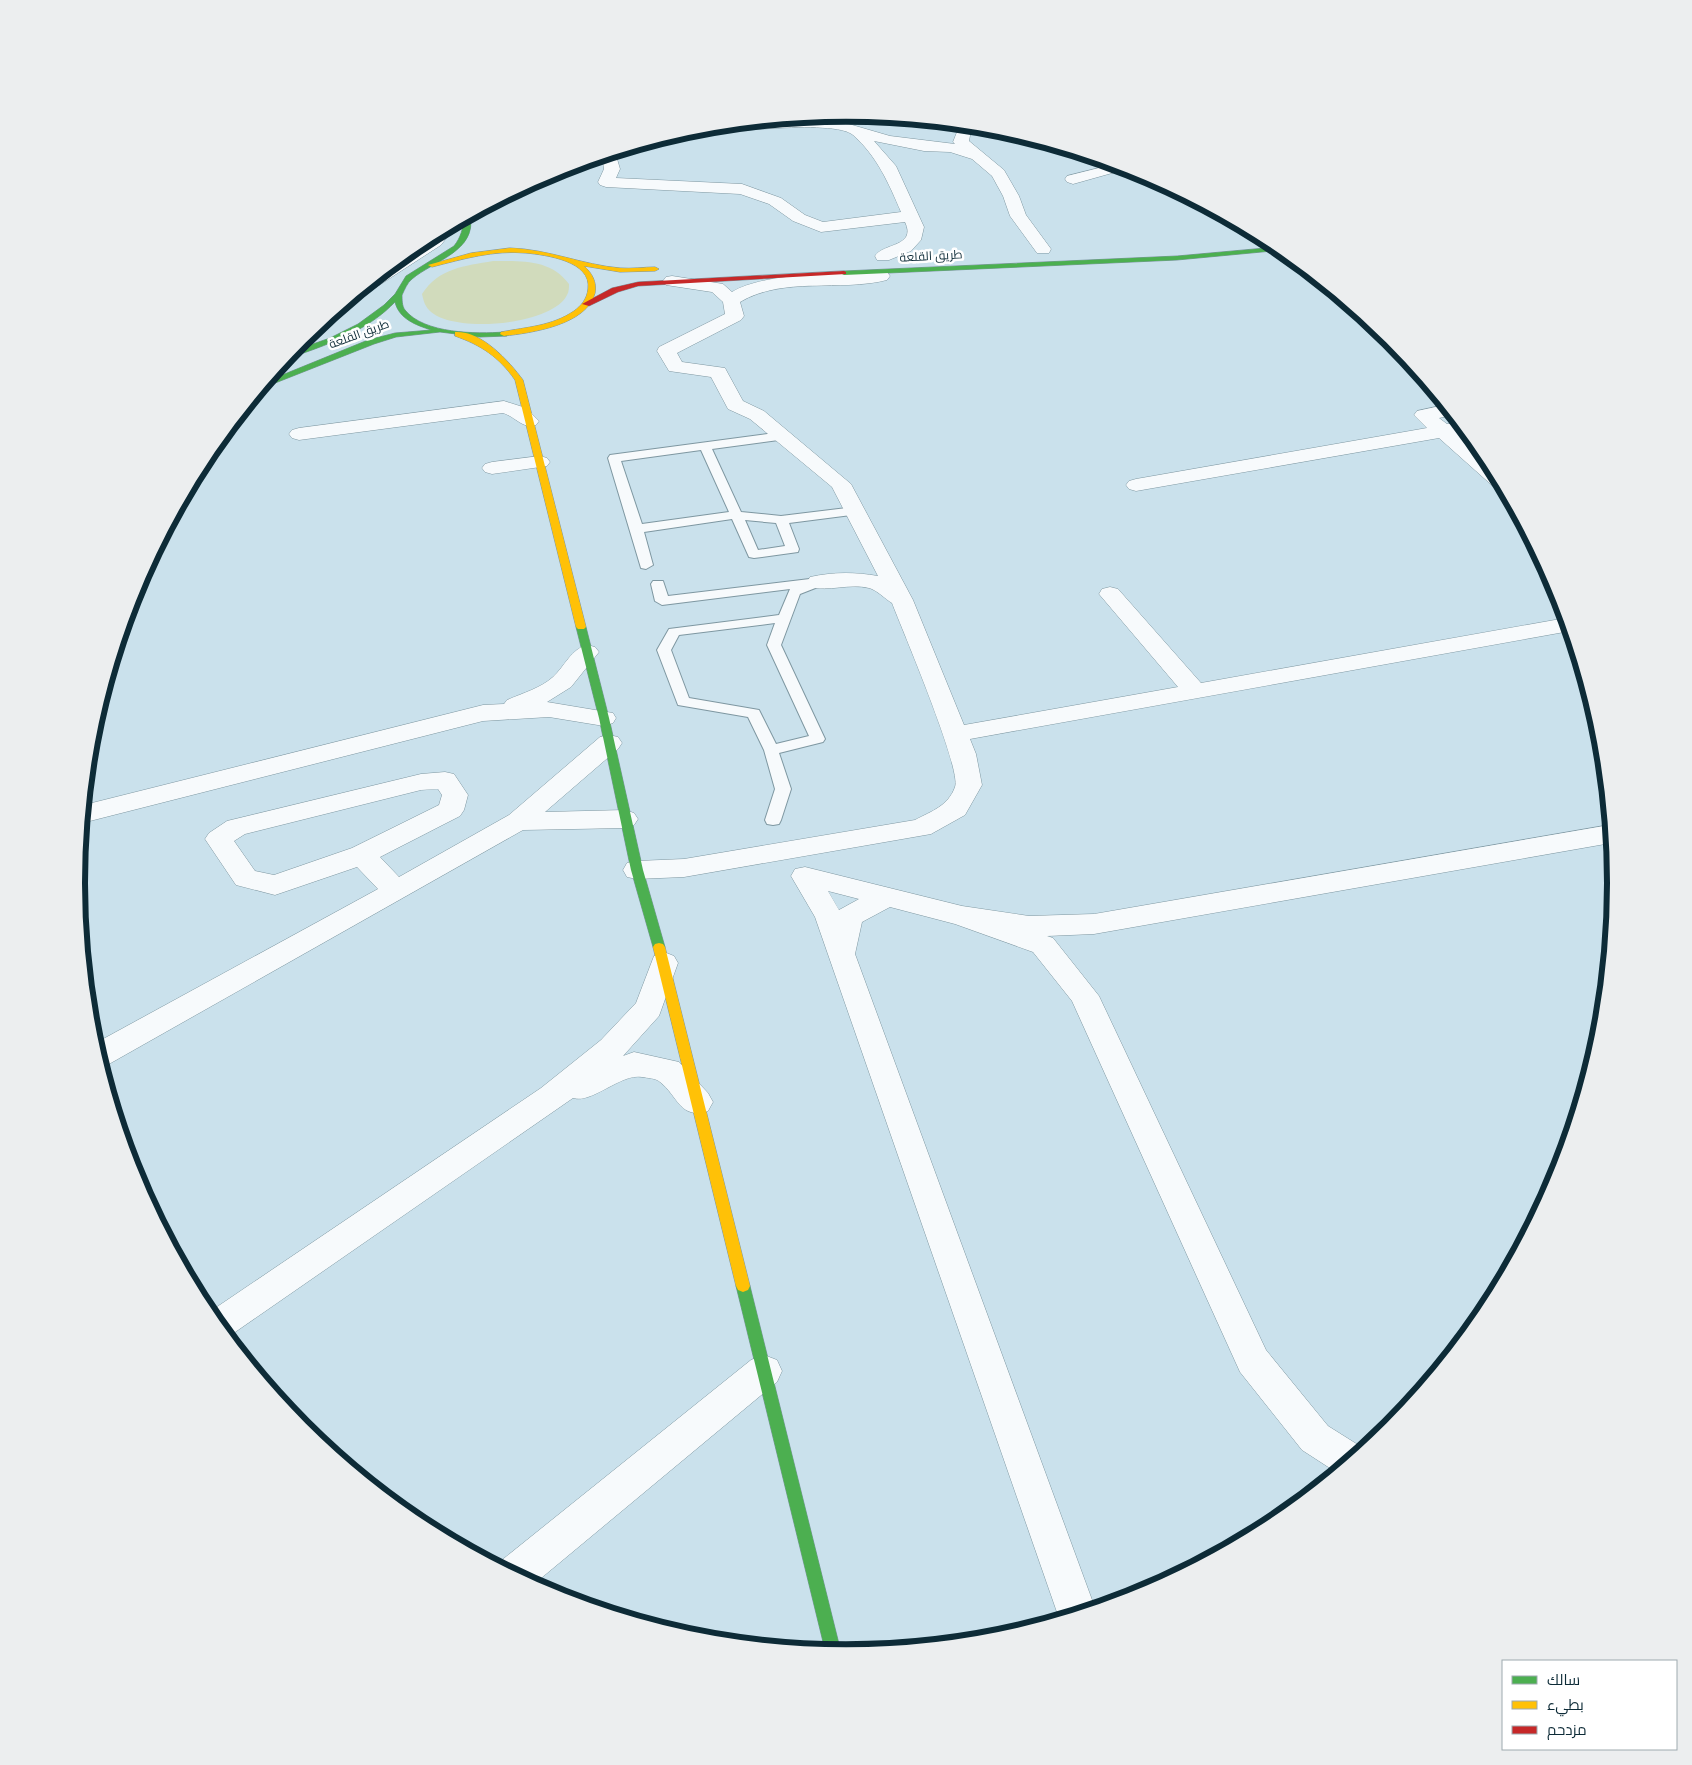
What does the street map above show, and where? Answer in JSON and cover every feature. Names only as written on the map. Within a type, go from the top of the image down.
[{"type":"main road","points":[[432,265],[464,240],[470,225],[469,221]]},
{"type":"main road","points":[[497,238],[529,251]]},
{"type":"main road","points":[[1024,250],[1048,249]]},
{"type":"main road","name":"طريق القلعة","points":[[529,251],[620,270],[670,275],[1065,263],[1177,258],[1269,250]]},
{"type":"main road","points":[[432,265],[454,257],[491,251],[529,251]]},
{"type":"main road","name":"طريق القلعة","points":[[878,257],[911,255]]},
{"type":"main road","points":[[570,261],[583,268],[593,282],[592,295],[586,304]]},
{"type":"main road","name":"طريق القلعة","points":[[302,351],[348,334],[373,321],[388,310],[408,279],[432,265]]},
{"type":"main road","name":"طريق القلعة","points":[[556,322],[570,316],[586,304],[615,290],[670,275]]},
{"type":"main road","points":[[398,296],[402,312],[418,324],[442,332],[477,336],[508,334],[556,322]]},
{"type":"main road","points":[[530,345],[534,338],[556,322]]},
{"type":"main road","name":"طريق القلعة","points":[[273,382],[371,342],[395,335],[442,332]]},
{"type":"main road","points":[[458,334],[486,344],[520,372],[529,421],[607,731],[625,819],[664,963],[831,1643]]},
{"type":"street","points":[[851,122],[888,166],[916,227],[913,240],[904,247],[878,257]]},
{"type":"street","points":[[783,124],[835,124],[888,140],[951,148],[978,156]]},
{"type":"street","points":[[888,140],[924,140],[962,131]]},
{"type":"street","points":[[888,166],[903,153],[963,131]]},
{"type":"street","points":[[965,131],[961,142],[998,173],[1012,196],[1018,216],[1048,249]]},
{"type":"street","points":[[610,159],[612,169],[606,182],[742,189],[775,201],[799,218],[821,227],[911,216]]},
{"type":"street","points":[[1072,180],[1111,169]]},
{"type":"street","points":[[731,300],[748,290],[773,284],[1065,263]]},
{"type":"street","points":[[670,275],[717,288],[731,300],[735,316],[666,351],[676,367],[718,372],[735,405],[757,415],[841,484],[902,600],[963,754],[969,785],[956,809],[922,828],[804,862]]},
{"type":"street","points":[[478,409],[504,394],[520,372]]},
{"type":"street","points":[[299,434],[504,407],[519,412],[529,421]]},
{"type":"street","points":[[1443,411],[1424,415],[1483,467]]},
{"type":"street","points":[[1136,485],[1457,429]]},
{"type":"street","points":[[492,468],[540,462]]},
{"type":"street","points":[[818,582],[847,579],[878,582],[902,600]]},
{"type":"street","points":[[1110,594],[1195,691]]},
{"type":"street","points":[[955,734],[1562,626]]},
{"type":"street","points":[[89,812],[517,704],[546,693],[562,682],[587,652]]},
{"type":"street","points":[[105,1052],[396,891],[518,821],[607,731],[549,709],[483,713]]},
{"type":"street","points":[[445,780],[455,795],[451,810],[362,855],[275,885],[246,878],[218,840],[236,828],[421,782],[445,780]]},
{"type":"street","points":[[518,821],[625,819]]},
{"type":"street","points":[[962,916],[1029,926],[1094,924],[1605,835]]},
{"type":"street","points":[[362,855],[396,891]]},
{"type":"street","points":[[638,870],[684,868],[743,858],[804,862],[887,897],[962,916],[1042,945],[1084,996],[1253,1360],[1315,1438],[1345,1457]]},
{"type":"street","points":[[804,862],[829,917],[1075,1608]]},
{"type":"street","points":[[841,954],[849,916],[887,897]]},
{"type":"street","points":[[224,1321],[552,1097],[612,1048],[650,1008],[664,963]]},
{"type":"street","points":[[552,1097],[634,1064],[668,1070],[697,1102]]},
{"type":"street","points":[[521,1570],[764,1371]]},
{"type":"lane","points":[[646,565],[637,529],[614,458],[782,436]]},
{"type":"lane","points":[[705,446],[754,554],[793,549],[781,520]]},
{"type":"lane","points":[[637,529],[736,515],[781,520],[855,510]]},
{"type":"lane","points":[[658,584],[662,601],[818,582]]},
{"type":"lane","points":[[771,750],[818,739],[774,645],[794,592],[818,582]]},
{"type":"lane","points":[[773,820],[783,789],[771,750],[754,713],[683,702],[664,650],[674,632],[784,618]]},
{"type":"green space","points":[[493,261],[525,262],[544,266],[562,276],[569,284],[568,294],[558,306],[541,314],[520,320],[497,323],[474,324],[453,321],[436,315],[426,306],[422,294],[429,285],[444,273],[462,267]]},
{"type":"traffic: fast","points":[[468,222],[463,240],[456,248],[409,278],[398,295],[400,307],[413,320],[437,330],[480,335],[504,334]]},
{"type":"traffic: fast","points":[[844,273],[1177,258],[1269,250]]},
{"type":"traffic: fast","points":[[302,351],[333,340],[361,326],[398,295]]},
{"type":"traffic: fast","points":[[273,382],[371,342],[395,335],[437,332]]},
{"type":"traffic: fast","points":[[581,627],[604,718],[637,870],[659,947]]},
{"type":"traffic: fast","points":[[743,1286],[831,1643]]},
{"type":"traffic: slow","points":[[432,265],[484,252],[524,250],[549,254],[567,260],[583,268],[588,274],[591,279],[592,292],[587,303],[577,312],[551,325],[504,334]]},
{"type":"traffic: slow","points":[[570,261],[620,270],[655,269]]},
{"type":"traffic: slow","points":[[458,334],[486,346],[500,356],[519,380],[581,627]]},
{"type":"traffic: slow","points":[[659,947],[743,1286]]},
{"type":"traffic: jam","points":[[586,304],[615,290],[638,284],[844,273]]}]
